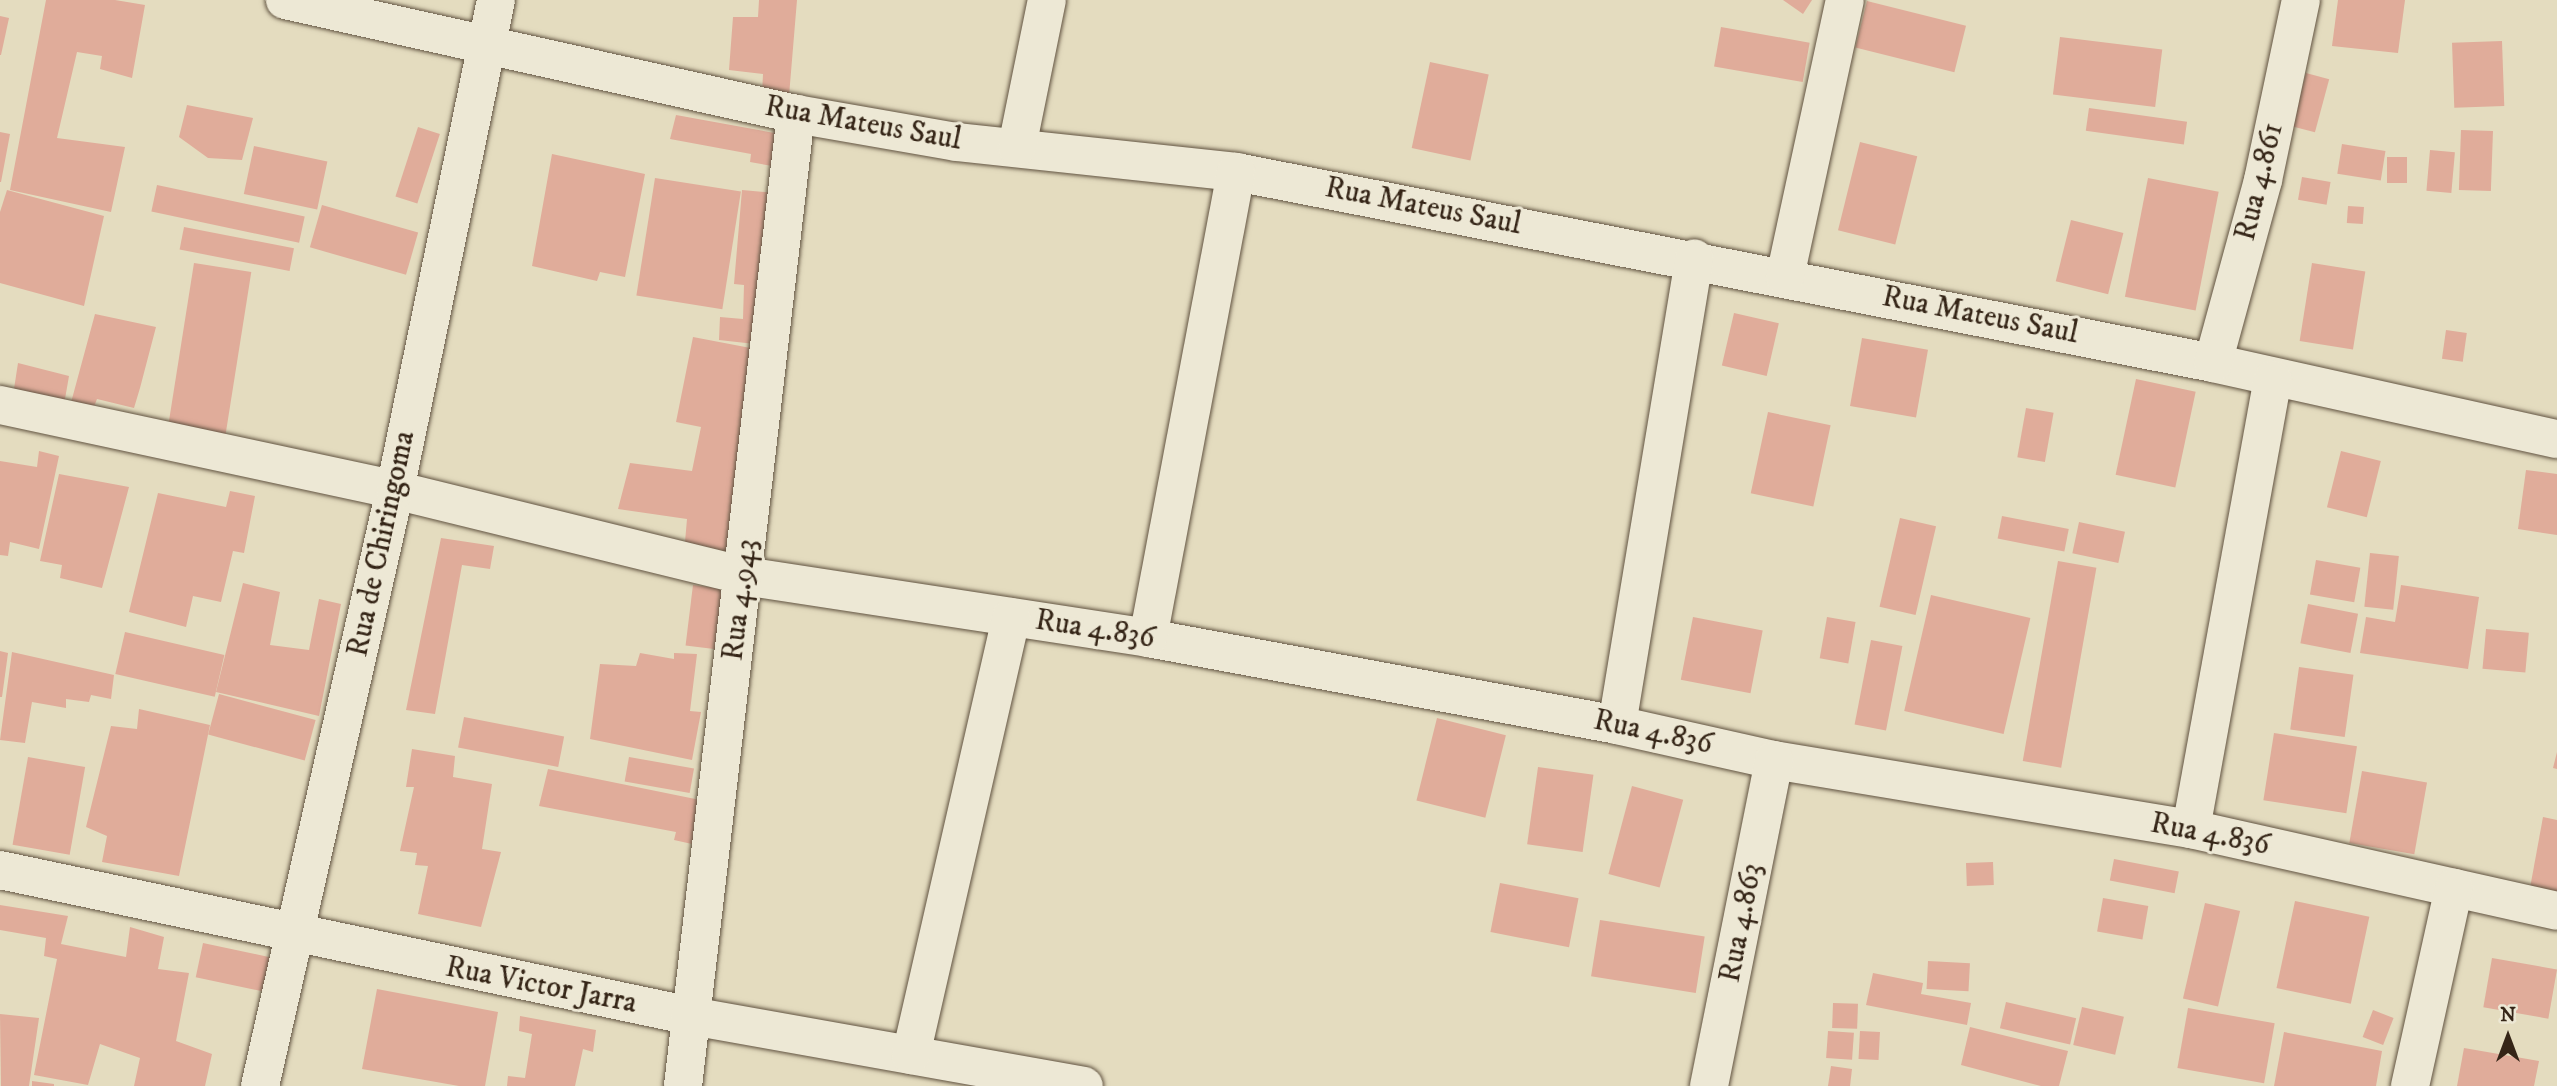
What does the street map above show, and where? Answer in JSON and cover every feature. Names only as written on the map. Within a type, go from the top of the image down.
[{"type":"street","name":"Rua Mateus Saul","points":[[285,0],[796,114],[956,142],[1236,172],[1694,258],[2213,363],[2273,379],[2557,439]]},
{"type":"street","name":"Rua de Chiringoma","points":[[260,1086],[395,490],[496,0]]},
{"type":"street","points":[[1017,147],[1047,0]]},
{"type":"street","points":[[1785,277],[1844,0]]},
{"type":"street","name":"Rua 4.861","points":[[2213,363],[2263,180],[2301,0]]},
{"type":"street","name":"Rua 4.943","points":[[682,1086],[744,576],[796,114]]},
{"type":"street","points":[[1148,638],[1236,172]]},
{"type":"street","points":[[1617,724],[1694,258]]},
{"type":"street","points":[[2190,830],[2273,379]]},
{"type":"street","name":"Rua 4.836","points":[[0,405],[395,490],[744,576],[1148,638],[1617,724],[1774,760],[2190,830],[2557,911]]},
{"type":"street","points":[[911,1055],[1012,617]]},
{"type":"street","name":"Rua 4.863","points":[[1709,1086],[1774,760]]},
{"type":"street","name":"Rua Victor Jarra","points":[[0,870],[294,936],[691,1016],[1084,1086]]},
{"type":"street","points":[[2410,1086],[2454,888]]},
{"type":"building","points":[[46,0],[115,0],[145,5],[132,78],[100,69],[102,56],[77,52],[57,138],[125,147],[111,212],[10,190]]},
{"type":"building","points":[[759,0],[797,0],[789,96],[762,94],[763,74],[729,70],[733,17],[758,17]]},
{"type":"building","points":[[1783,0],[1812,0],[1803,14]]},
{"type":"building","points":[[2338,0],[2405,0],[2398,53],[2332,46]]},
{"type":"building","points":[[1867,1],[1966,26],[1954,72],[1855,48]]},
{"type":"building","points":[[0,16],[9,18],[1,55],[0,55]]},
{"type":"building","points":[[1721,27],[1810,43],[1803,82],[1714,66]]},
{"type":"building","points":[[2060,37],[2162,50],[2155,107],[2053,95]]},
{"type":"building","points":[[2502,41],[2504,106],[2454,108],[2452,43]]},
{"type":"building","points":[[1430,62],[1489,74],[1470,161],[1412,148]]},
{"type":"building","points":[[2306,73],[2329,79],[2315,132],[2292,126]]},
{"type":"building","points":[[187,105],[253,118],[242,160],[208,158],[179,137]]},
{"type":"building","points":[[2089,108],[2187,122],[2184,145],[2086,131]]},
{"type":"building","points":[[676,115],[780,134],[778,167],[750,162],[751,154],[670,139]]},
{"type":"building","points":[[418,127],[440,134],[417,204],[395,196]]},
{"type":"building","points":[[2461,130],[2493,131],[2491,191],[2459,190]]},
{"type":"building","points":[[0,132],[10,134],[1,182],[0,182]]},
{"type":"building","points":[[1860,142],[1917,156],[1895,245],[1838,230]]},
{"type":"building","points":[[2342,144],[2385,151],[2381,181],[2337,174]]},
{"type":"building","points":[[254,146],[327,162],[317,210],[244,194]]},
{"type":"building","points":[[2430,150],[2455,152],[2451,193],[2426,191]]},
{"type":"building","points":[[552,154],[645,174],[625,277],[600,272],[597,281],[532,266]]},
{"type":"building","points":[[2387,157],[2407,157],[2407,183],[2387,183]]},
{"type":"building","points":[[2302,177],[2331,182],[2327,205],[2298,200]]},
{"type":"building","points":[[655,178],[741,192],[722,309],[636,296]]},
{"type":"building","points":[[2148,178],[2219,192],[2196,311],[2125,297]]},
{"type":"building","points":[[157,185],[305,216],[299,243],[151,211]]},
{"type":"building","points":[[7,190],[104,216],[84,306],[0,283],[0,212]]},
{"type":"building","points":[[742,190],[775,193],[764,345],[719,340],[720,317],[743,319],[744,285],[734,284]]},
{"type":"building","points":[[322,205],[418,233],[406,275],[310,247]]},
{"type":"building","points":[[2348,206],[2364,207],[2363,224],[2347,223]]},
{"type":"building","points":[[2071,220],[2123,233],[2108,294],[2056,281]]},
{"type":"building","points":[[184,227],[294,248],[290,271],[180,250]]},
{"type":"building","points":[[194,263],[251,272],[225,441],[167,432]]},
{"type":"building","points":[[2312,263],[2365,271],[2353,349],[2300,341]]},
{"type":"building","points":[[1734,313],[1779,323],[1767,376],[1722,366]]},
{"type":"building","points":[[95,314],[156,327],[140,388],[134,408],[97,399],[88,422],[66,421]]},
{"type":"building","points":[[2446,330],[2467,333],[2463,362],[2442,359]]},
{"type":"building","points":[[693,337],[761,350],[736,554],[685,542],[687,519],[618,509],[630,463],[692,471],[701,427],[676,422]]},
{"type":"building","points":[[1862,338],[1928,350],[1916,418],[1850,406]]},
{"type":"building","points":[[18,363],[69,376],[62,416],[12,402]]},
{"type":"building","points":[[2136,379],[2196,392],[2175,488],[2116,475]]},
{"type":"building","points":[[2026,408],[2054,413],[2045,462],[2017,457]]},
{"type":"building","points":[[1768,412],[1831,425],[1813,506],[1751,493]]},
{"type":"building","points":[[39,451],[59,456],[39,549],[10,542],[8,556],[0,555],[0,461],[37,467]]},
{"type":"building","points":[[2341,451],[2381,461],[2367,517],[2327,507]]},
{"type":"building","points":[[2526,470],[2557,474],[2557,535],[2518,529]]},
{"type":"building","points":[[59,474],[129,487],[102,588],[60,578],[62,565],[40,561]]},
{"type":"building","points":[[230,491],[255,496],[244,553],[233,551],[221,602],[193,596],[186,627],[129,612],[158,493],[226,507]]},
{"type":"building","points":[[2002,516],[2069,529],[2064,552],[1998,539]]},
{"type":"building","points":[[1900,518],[1936,526],[1916,615],[1880,607]]},
{"type":"building","points":[[2079,522],[2125,532],[2118,563],[2072,553]]},
{"type":"building","points":[[441,538],[494,546],[490,569],[462,565],[435,714],[406,710]]},
{"type":"building","points":[[2370,553],[2399,556],[2393,610],[2364,607]]},
{"type":"building","points":[[2316,560],[2360,568],[2354,602],[2310,594]]},
{"type":"building","points":[[2058,561],[2096,568],[2061,768],[2023,761]]},
{"type":"building","points":[[243,583],[280,592],[270,645],[309,650],[319,599],[341,604],[319,716],[216,692]]},
{"type":"building","points":[[693,585],[736,590],[728,651],[686,646]]},
{"type":"building","points":[[2401,585],[2479,597],[2468,669],[2360,653],[2366,617],[2395,622]]},
{"type":"building","points":[[1931,595],[2030,618],[2004,734],[1904,711]]},
{"type":"building","points":[[2308,604],[2358,614],[2350,653],[2300,643]]},
{"type":"building","points":[[1693,617],[1763,631],[1750,693],[1681,680]]},
{"type":"building","points":[[1827,617],[1856,622],[1848,663],[1820,658]]},
{"type":"building","points":[[2486,629],[2529,633],[2525,673],[2483,669]]},
{"type":"building","points":[[125,632],[224,655],[215,697],[115,674]]},
{"type":"building","points":[[1871,640],[1902,646],[1886,731],[1855,724]]},
{"type":"building","points":[[0,651],[8,653],[2,697],[0,697]]},
{"type":"building","points":[[12,652],[114,675],[111,699],[91,695],[89,702],[66,699],[66,708],[32,702],[25,743],[0,740]]},
{"type":"building","points":[[640,653],[674,659],[674,653],[697,654],[690,711],[701,712],[692,760],[590,739],[600,664],[636,666]]},
{"type":"building","points":[[2299,667],[2353,675],[2345,737],[2290,729]]},
{"type":"building","points":[[219,694],[316,720],[305,760],[208,735]]},
{"type":"building","points":[[139,709],[210,725],[179,876],[102,862],[107,836],[86,827],[111,726],[137,729]]},
{"type":"building","points":[[464,717],[564,736],[558,767],[458,747]]},
{"type":"building","points":[[1437,718],[1506,735],[1485,818],[1416,800]]},
{"type":"building","points":[[2274,733],[2357,746],[2346,813],[2263,800]]},
{"type":"building","points":[[412,749],[455,756],[453,777],[492,784],[482,849],[501,852],[481,927],[418,914],[428,866],[415,865],[417,853],[400,851],[414,787],[406,787]]},
{"type":"building","points":[[2557,752],[2557,769],[2553,768]]},
{"type":"building","points":[[28,757],[85,767],[70,855],[13,845]]},
{"type":"building","points":[[629,757],[694,768],[690,793],[625,782]]},
{"type":"building","points":[[1538,767],[1593,775],[1583,852],[1527,844]]},
{"type":"building","points":[[548,769],[710,802],[701,846],[674,840],[676,832],[539,806]]},
{"type":"building","points":[[2362,771],[2427,782],[2414,854],[2349,843]]},
{"type":"building","points":[[1632,786],[1683,800],[1660,888],[1608,874]]},
{"type":"building","points":[[2543,817],[2557,820],[2557,893],[2530,888]]},
{"type":"building","points":[[2114,859],[2179,872],[2175,893],[2110,881]]},
{"type":"building","points":[[1993,862],[1994,885],[1967,886],[1966,863]]},
{"type":"building","points":[[1500,883],[1579,898],[1569,947],[1490,932]]},
{"type":"building","points":[[2103,898],[2148,906],[2142,939],[2097,931]]},
{"type":"building","points":[[2295,901],[2369,917],[2351,1004],[2276,988]]},
{"type":"building","points":[[2205,903],[2240,911],[2218,1007],[2183,998]]},
{"type":"building","points":[[0,905],[68,916],[61,944],[126,957],[130,927],[164,937],[158,969],[189,973],[176,1041],[212,1054],[205,1086],[134,1086],[140,1058],[100,1044],[88,1085],[34,1075],[57,959],[44,956],[46,938],[0,930]]},
{"type":"building","points":[[1600,920],[1705,937],[1696,993],[1591,976]]},
{"type":"building","points":[[203,943],[275,958],[268,993],[196,977]]},
{"type":"building","points":[[2492,958],[2557,969],[2548,1019],[2483,1007]]},
{"type":"building","points":[[1928,961],[1970,963],[1968,991],[1927,989]]},
{"type":"building","points":[[1873,973],[1923,983],[1921,994],[1971,1003],[1967,1025],[1866,1005]]},
{"type":"building","points":[[377,989],[498,1012],[485,1086],[459,1086],[362,1069]]},
{"type":"building","points":[[2006,1002],[2076,1018],[2070,1045],[2000,1028]]},
{"type":"building","points":[[1833,1003],[1858,1004],[1857,1029],[1832,1028]]},
{"type":"building","points":[[2082,1007],[2124,1017],[2115,1055],[2073,1045]]},
{"type":"building","points":[[2188,1008],[2275,1023],[2264,1083],[2177,1068]]},
{"type":"building","points":[[2373,1010],[2394,1018],[2383,1045],[2363,1037]]},
{"type":"building","points":[[0,1014],[39,1018],[29,1086],[1,1086]]},
{"type":"building","points":[[520,1016],[596,1030],[593,1052],[583,1049],[575,1086],[507,1086],[508,1076],[525,1078],[532,1034],[519,1031]]},
{"type":"building","points":[[1970,1027],[2068,1051],[2059,1086],[2041,1086],[1961,1065]]},
{"type":"building","points":[[1828,1031],[1854,1033],[1852,1060],[1826,1058]]},
{"type":"building","points":[[1860,1031],[1880,1032],[1879,1060],[1859,1059]]},
{"type":"building","points":[[2284,1032],[2382,1051],[2376,1086],[2274,1086]]},
{"type":"building","points":[[2464,1048],[2539,1061],[2534,1086],[2457,1086]]},
{"type":"building","points":[[1831,1066],[1852,1069],[1850,1086],[1828,1086]]},
{"type":"building","points":[[32,1081],[54,1084],[54,1086],[32,1086]]}]
